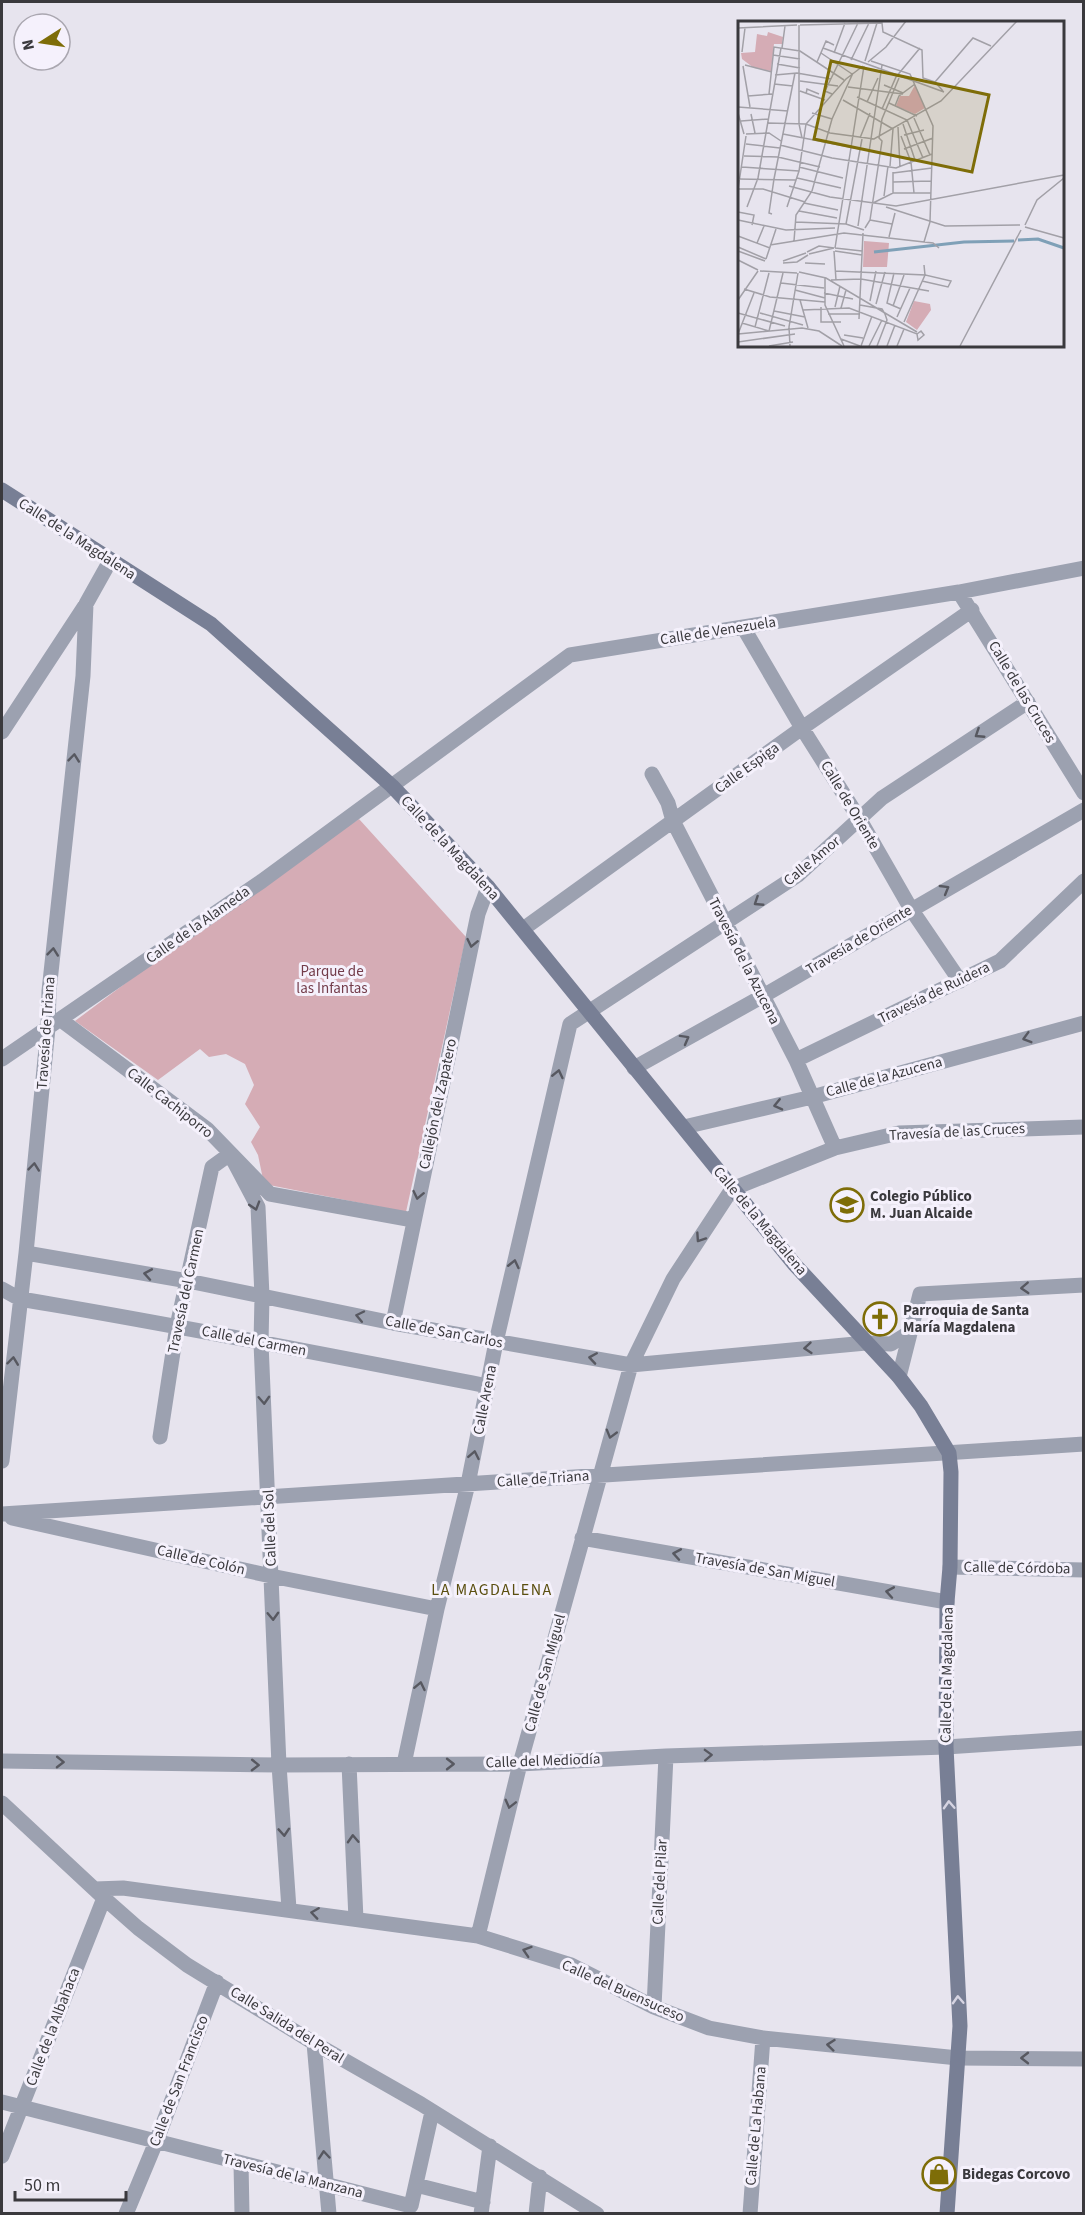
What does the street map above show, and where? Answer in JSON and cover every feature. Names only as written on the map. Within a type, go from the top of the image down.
[{"type":"street","name":"Calle de la Magdalena","points":[[2,490],[211,624],[392,786],[488,887],[795,1265],[899,1377],[921,1406],[949,1453],[951,1472],[946,1747],[960,2026],[947,2214]]},
{"type":"street","points":[[2,732],[86,604],[110,561]]},
{"type":"street","name":"Calle de Venezuela","points":[[392,786],[570,655],[959,592],[1083,568]]},
{"type":"street","name":"Calle de las Cruces","points":[[959,592],[1083,793]]},
{"type":"street","name":"Travesía de Triana","points":[[2,1461],[54,1024],[49,991],[83,676],[86,604]]},
{"type":"street","name":"Calle Espiga","points":[[523,929],[802,728],[972,610]]},
{"type":"street","name":"Calle de Oriente","points":[[743,627],[911,909],[960,981]]},
{"type":"street","name":"Calle Amor","points":[[588,1011],[798,876],[882,798],[1028,702]]},
{"type":"street","name":"Travesía de la Azucena","points":[[652,774],[668,803],[673,821],[796,1060],[835,1148]]},
{"type":"street","name":"Calle de la Alameda","points":[[2,1059],[262,881],[392,786]]},
{"type":"street","name":"Travesía de Oriente","points":[[634,1068],[763,996],[1083,810]]},
{"type":"street","name":"Travesía de Ruidera","points":[[796,1060],[1000,961],[1083,881]]},
{"type":"street","name":"Callejón del Zapatero","points":[[393,1323],[478,914],[488,887]]},
{"type":"street","name":"Calle Arena","points":[[404,1764],[437,1609],[468,1484],[496,1342],[570,1024],[588,1011]]},
{"type":"street","name":"Calle de la Azucena","points":[[684,1127],[812,1097],[1083,1023]]},
{"type":"street","name":"Calle Cachiporro","points":[[54,1024],[207,1129],[270,1194],[413,1220]]},
{"type":"street","name":"Travesía de las Cruces","points":[[732,1189],[835,1148],[899,1133],[1083,1127]]},
{"type":"street","name":"Travesía del Carmen","points":[[160,1437],[177,1326],[212,1167],[230,1154]]},
{"type":"street","name":"Calle del Sol","points":[[230,1154],[258,1207],[262,1296],[261,1343],[279,1765],[289,1909]]},
{"type":"street","name":"Calle de San Miguel","points":[[477,1936],[520,1764],[631,1365],[673,1279],[732,1189]]},
{"type":"street","name":"Calle de San Carlos","points":[[26,1253],[188,1281],[393,1323],[631,1365],[866,1343],[891,1344],[910,1332]]},
{"type":"street","points":[[899,1377],[920,1294],[1083,1285]]},
{"type":"street","points":[[2,1288],[20,1299]]},
{"type":"street","name":"Calle del Carmen","points":[[20,1299],[177,1326],[488,1386]]},
{"type":"street","name":"Calle de Triana","points":[[2,1515],[1083,1444]]},
{"type":"street","name":"Calle de Colón","points":[[2,1515],[271,1576],[437,1609]]},
{"type":"street","name":"Travesía de San Miguel","points":[[582,1538],[947,1602]]},
{"type":"street","name":"Calle de Córdoba","points":[[950,1567],[1083,1570]]},
{"type":"street","name":"Calle del Mediodía","points":[[2,1761],[279,1765],[520,1764],[666,1756],[946,1747],[1083,1738]]},
{"type":"street","name":"Calle del Pilar","points":[[654,2007],[666,1756]]},
{"type":"street","points":[[349,1764],[356,1919]]},
{"type":"street","name":"Calle Salida del Peral","points":[[2,1803],[138,1928],[187,1965],[314,2043],[490,2146],[597,2214]]},
{"type":"street","name":"Calle del Buensuceso","points":[[99,1893],[123,1888],[477,1936],[571,1965],[654,2007],[709,2028],[763,2038],[957,2058],[1083,2059]]},
{"type":"street","name":"Calle de la Albahaca","points":[[2,2156],[99,1893]]},
{"type":"street","name":"Calle de San Francisco","points":[[126,2214],[217,1982]]},
{"type":"street","name":"Calle de La Habana","points":[[750,2214],[763,2038]]},
{"type":"street","points":[[314,2043],[329,2214]]},
{"type":"street","name":"Travesía de la Manzana","points":[[2,2102],[411,2206],[416,2185]]},
{"type":"street","points":[[432,2112],[416,2185],[482,2208],[490,2146]]},
{"type":"street","points":[[241,2163],[242,2214]]},
{"type":"street","points":[[536,2214],[540,2177]]},
{"type":"green space","name":"Parque de las Infantas","points":[[359,819],[466,937],[406,1212],[264,1184],[258,1155],[251,1142],[260,1127],[245,1104],[254,1085],[245,1064],[226,1054],[209,1057],[200,1049],[158,1080],[75,1021],[262,881]]},
{"type":"place","name":"Colegio Público M. Juan Alcaide","points":[[847,1205]]},
{"type":"place","name":"Parroquia de Santa María Magdalena","points":[[880,1319]]},
{"type":"place","name":"Bidegas Corcovo","points":[[939,2174]]},
{"type":"district","name":"LA MAGDALENA","points":[[492,1590]]}]
